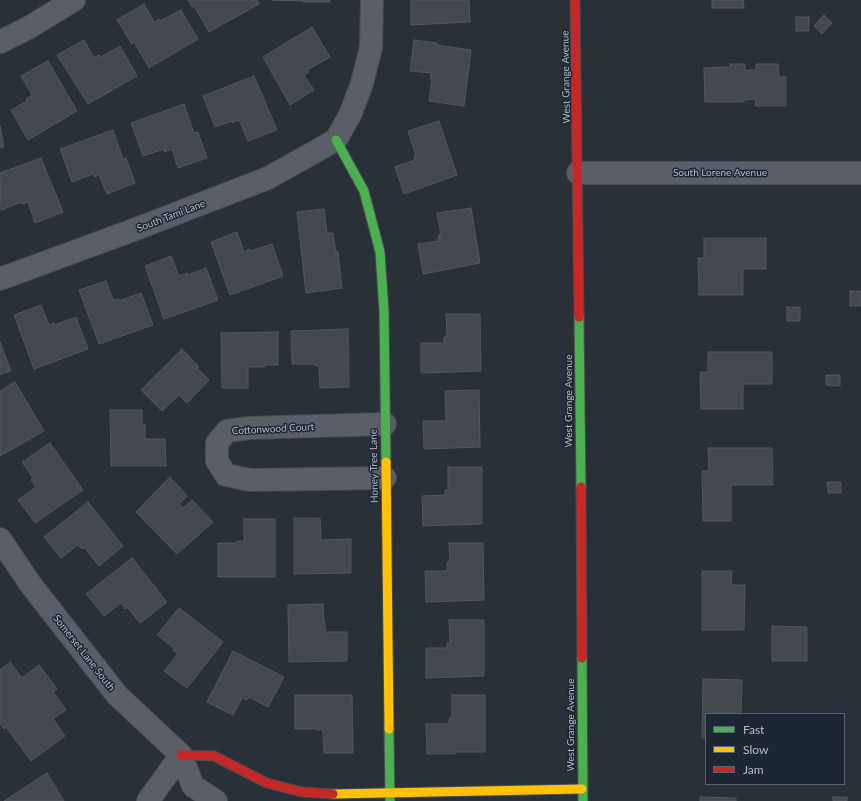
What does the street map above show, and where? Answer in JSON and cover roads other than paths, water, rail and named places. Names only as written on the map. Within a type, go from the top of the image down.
[{"type":"street","points":[[0,42],[28,28],[74,0]]},
{"type":"street","points":[[336,140],[351,113],[362,83],[371,47],[372,0]]},
{"type":"street","name":"West Grange Avenue","points":[[575,0],[578,173],[582,801]]},
{"type":"street","name":"South Tami Lane","points":[[0,279],[268,178],[336,140]]},
{"type":"street","name":"Honey Tree Lane","points":[[336,140],[364,191],[380,252],[384,311],[390,797]]},
{"type":"street","name":"South Lorene Avenue","points":[[578,173],[861,173]]},
{"type":"street","name":"Cottonwood Court","points":[[385,424],[249,428],[227,431],[217,443],[217,461],[226,475],[250,480],[385,478]]},
{"type":"street","name":"Somerset Lane South","points":[[0,539],[31,585],[117,695],[181,755],[193,786],[216,801]]},
{"type":"street","points":[[148,801],[181,755],[214,756],[267,783],[302,792],[390,797],[582,789]]}]
